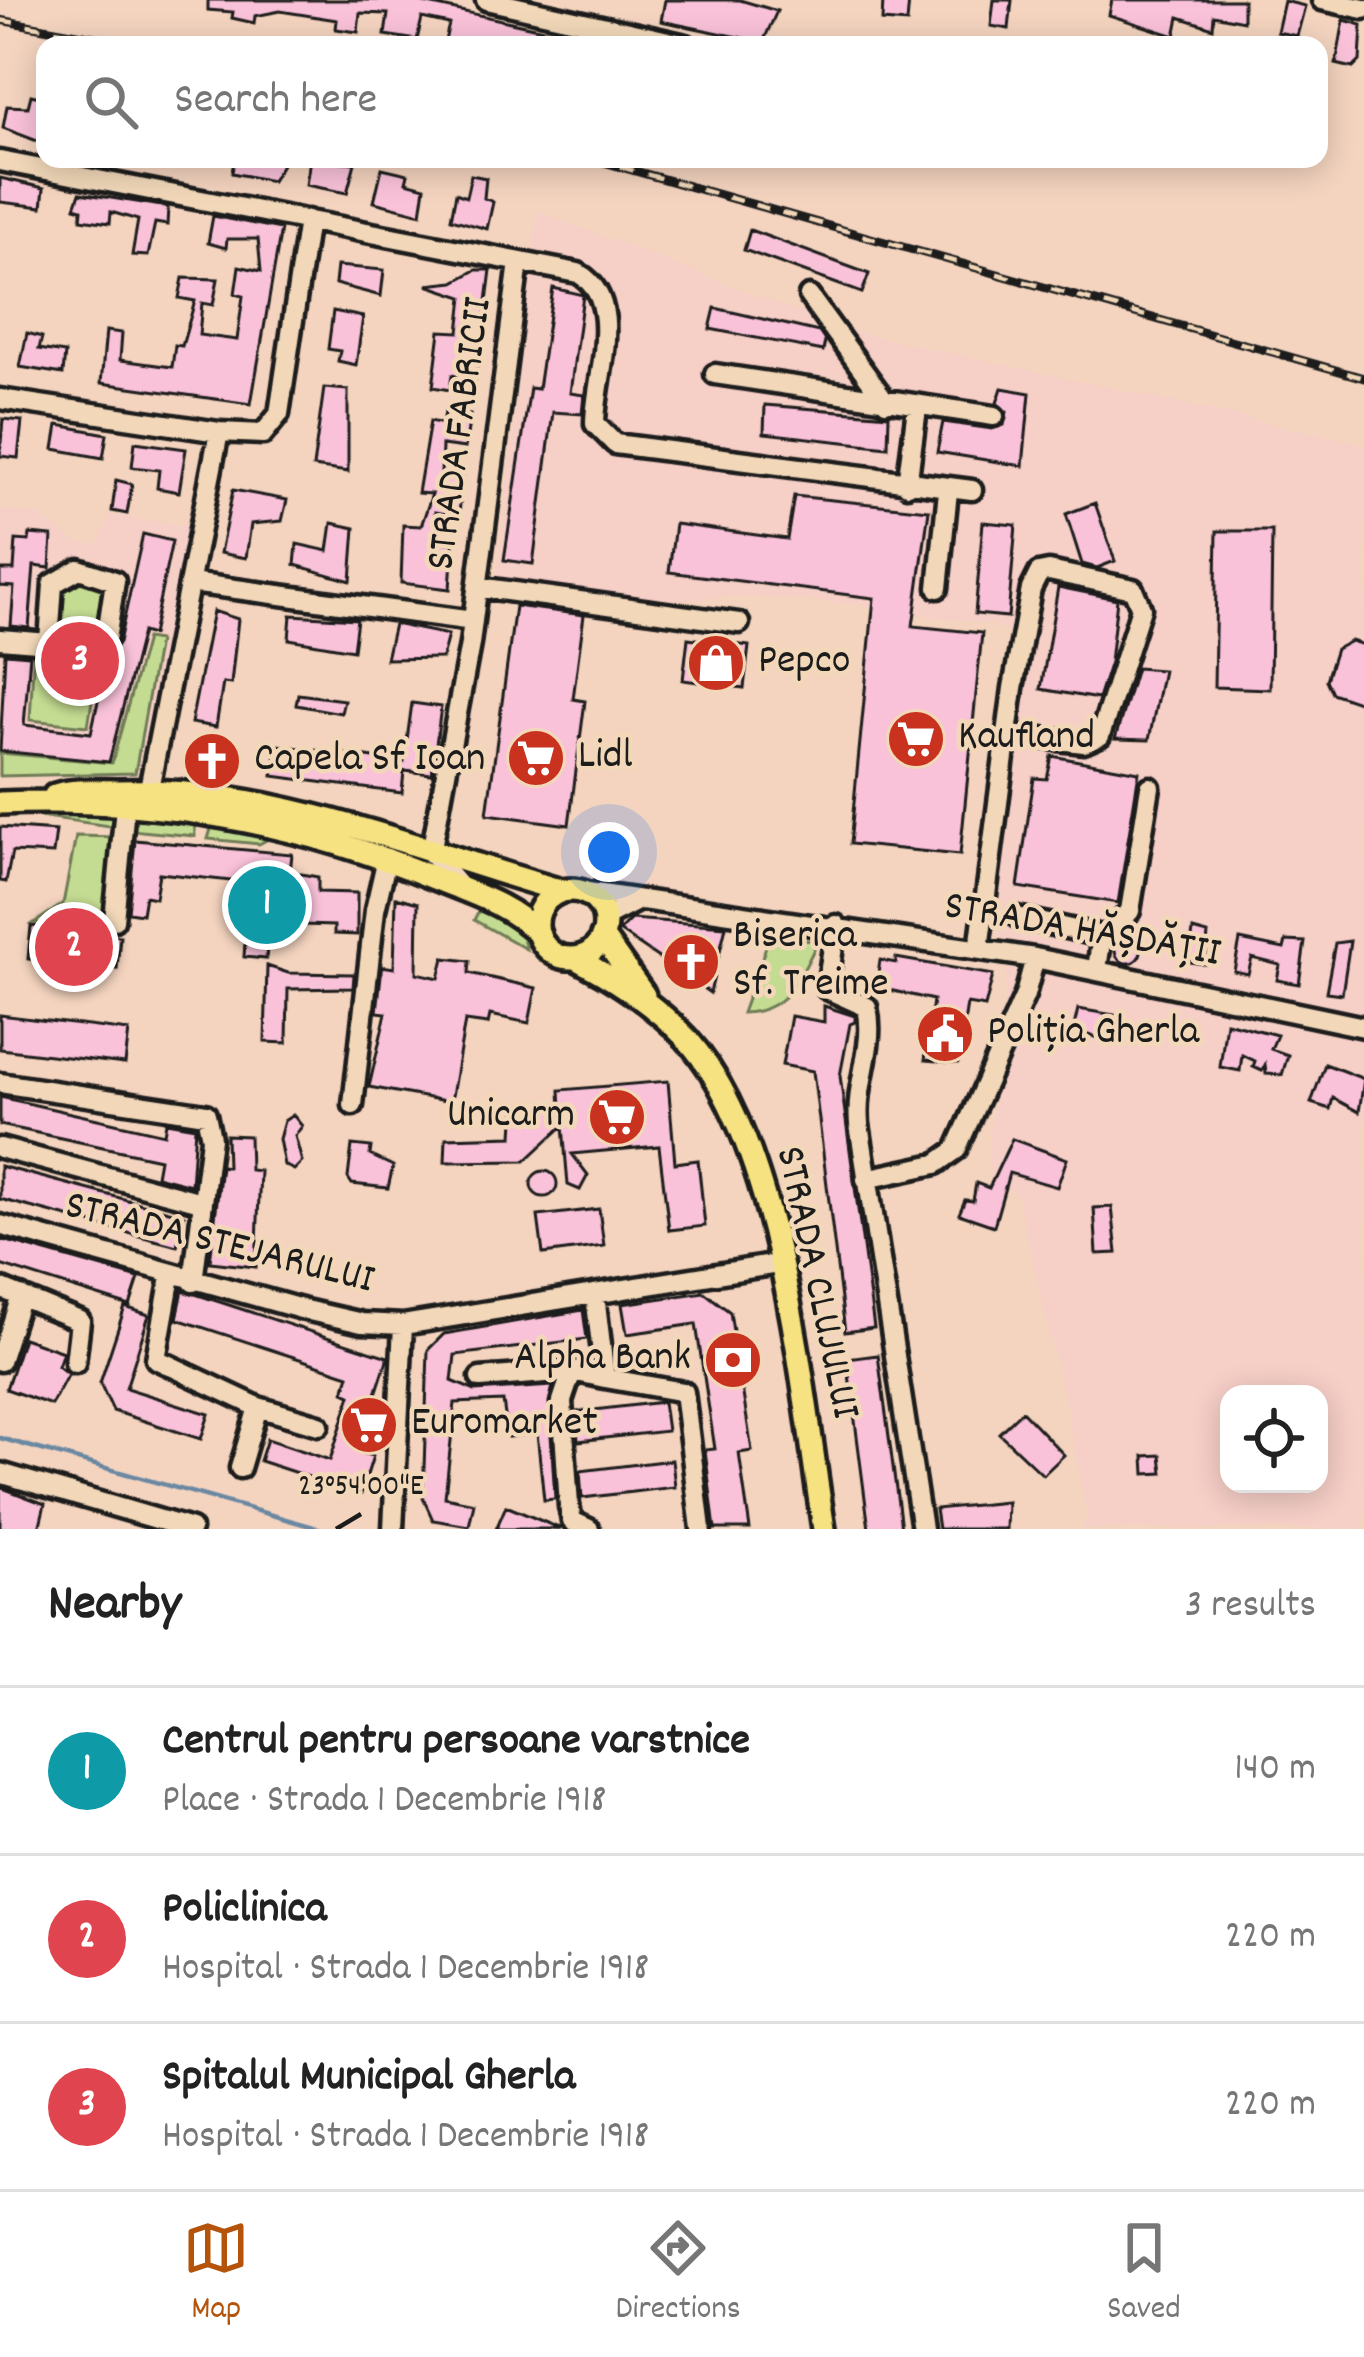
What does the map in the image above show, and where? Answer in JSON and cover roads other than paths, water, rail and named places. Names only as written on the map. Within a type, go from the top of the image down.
[{"type":"main road","points":[[0,803],[31,802],[65,792],[306,814],[389,848],[431,853],[572,891]]},
{"type":"main road","name":"STRADA CLUJULUI","points":[[389,848],[461,889],[505,904],[556,955],[574,958],[655,1010],[687,1039],[730,1104],[753,1161],[778,1264],[824,1529]]},
{"type":"main road","points":[[538,934],[541,908],[572,891]]},
{"type":"main road","name":"STRADA CLUJULUI","points":[[572,891],[596,901],[603,927],[655,1010]]},
{"type":"main road","points":[[574,958],[592,951],[603,927]]},
{"type":"street","points":[[486,0],[646,36]]},
{"type":"street","points":[[1322,0],[1364,9]]},
{"type":"street","name":"STRADA FABRICII","points":[[0,161],[36,168]]},
{"type":"street","name":"STRADA FABRICII","points":[[37,168],[519,262],[473,621],[431,853]]},
{"type":"street","points":[[0,399],[219,432],[263,434],[279,414],[308,220]]},
{"type":"street","points":[[519,262],[578,273],[602,295],[606,310],[595,424],[615,444],[948,491],[972,490]]},
{"type":"street","points":[[809,296],[886,402]]},
{"type":"street","points":[[715,374],[994,416]]},
{"type":"street","points":[[907,485],[917,408]]},
{"type":"street","points":[[113,920],[190,583],[219,432]]},
{"type":"street","points":[[938,588],[948,491]]},
{"type":"street","points":[[0,639],[87,648],[106,640],[115,581],[80,569],[53,584],[49,642]]},
{"type":"street","points":[[979,949],[1007,734],[1030,589],[1039,573],[1133,590],[1141,608],[1100,736],[1084,743],[1007,734]]},
{"type":"street","points":[[190,583],[473,621]]},
{"type":"street","points":[[478,587],[739,623]]},
{"type":"street","points":[[1097,969],[1106,937],[1130,910],[1150,787]]},
{"type":"street","points":[[353,1105],[375,910],[389,848]]},
{"type":"street","points":[[431,853],[461,889]]},
{"type":"street","name":"STRADA HĂȘDĂȚII","points":[[572,891],[1035,958],[1364,1027]]},
{"type":"street","points":[[603,927],[642,900]]},
{"type":"street","points":[[1017,917],[1106,937]]},
{"type":"street","points":[[836,926],[826,989],[867,1007],[872,1032],[856,1091],[922,1529]]},
{"type":"street","points":[[866,1179],[936,1164],[956,1150],[1025,995],[1035,958]]},
{"type":"street","points":[[0,1083],[206,1114],[211,1138],[193,1282]]},
{"type":"street","points":[[0,1148],[201,1202]]},
{"type":"street","name":"STRADA STEJARULUI","points":[[0,1225],[193,1282],[362,1323],[403,1325],[778,1264]]},
{"type":"street","points":[[171,1276],[156,1359],[258,1408],[319,1425]]},
{"type":"street","points":[[0,1288],[80,1321],[74,1363]]},
{"type":"street","points":[[595,1294],[605,1378]]},
{"type":"street","points":[[0,1361],[21,1297]]},
{"type":"street","points":[[393,1529],[403,1325]]},
{"type":"street","points":[[572,1371],[562,1401],[569,1506],[572,1521],[589,1529]]},
{"type":"street","points":[[480,1378],[572,1371],[684,1392],[701,1529]]},
{"type":"street","points":[[239,1468],[258,1408]]},
{"type":"street","points":[[0,1473],[191,1529]]},
{"type":"waterway","points":[[0,1438],[321,1529]]},
{"type":"railway","points":[[0,20],[88,36]]},
{"type":"railway","points":[[625,168],[1364,378]]},
{"type":"place","name":"Spitalul Municipal Gherla","points":[[80,661]]},
{"type":"place","name":"Pepco","points":[[716,663]]},
{"type":"place","name":"Kaufland","points":[[916,739]]},
{"type":"place","name":"Lidl","points":[[536,758]]},
{"type":"place","name":"Capela Sf Ioan","points":[[212,761]]},
{"type":"place","name":"Centrul pentru persoane varstnice","points":[[267,905]]},
{"type":"place","name":"Policlinica","points":[[74,947]]},
{"type":"place","name":"Biserica Sf. Treime","points":[[691,962]]},
{"type":"place","name":"Poliția Gherla","points":[[945,1034]]},
{"type":"place","name":"Unicarm","points":[[617,1117]]},
{"type":"place","name":"Alpha Bank","points":[[733,1360]]},
{"type":"place","name":"Euromarket","points":[[369,1425]]}]
